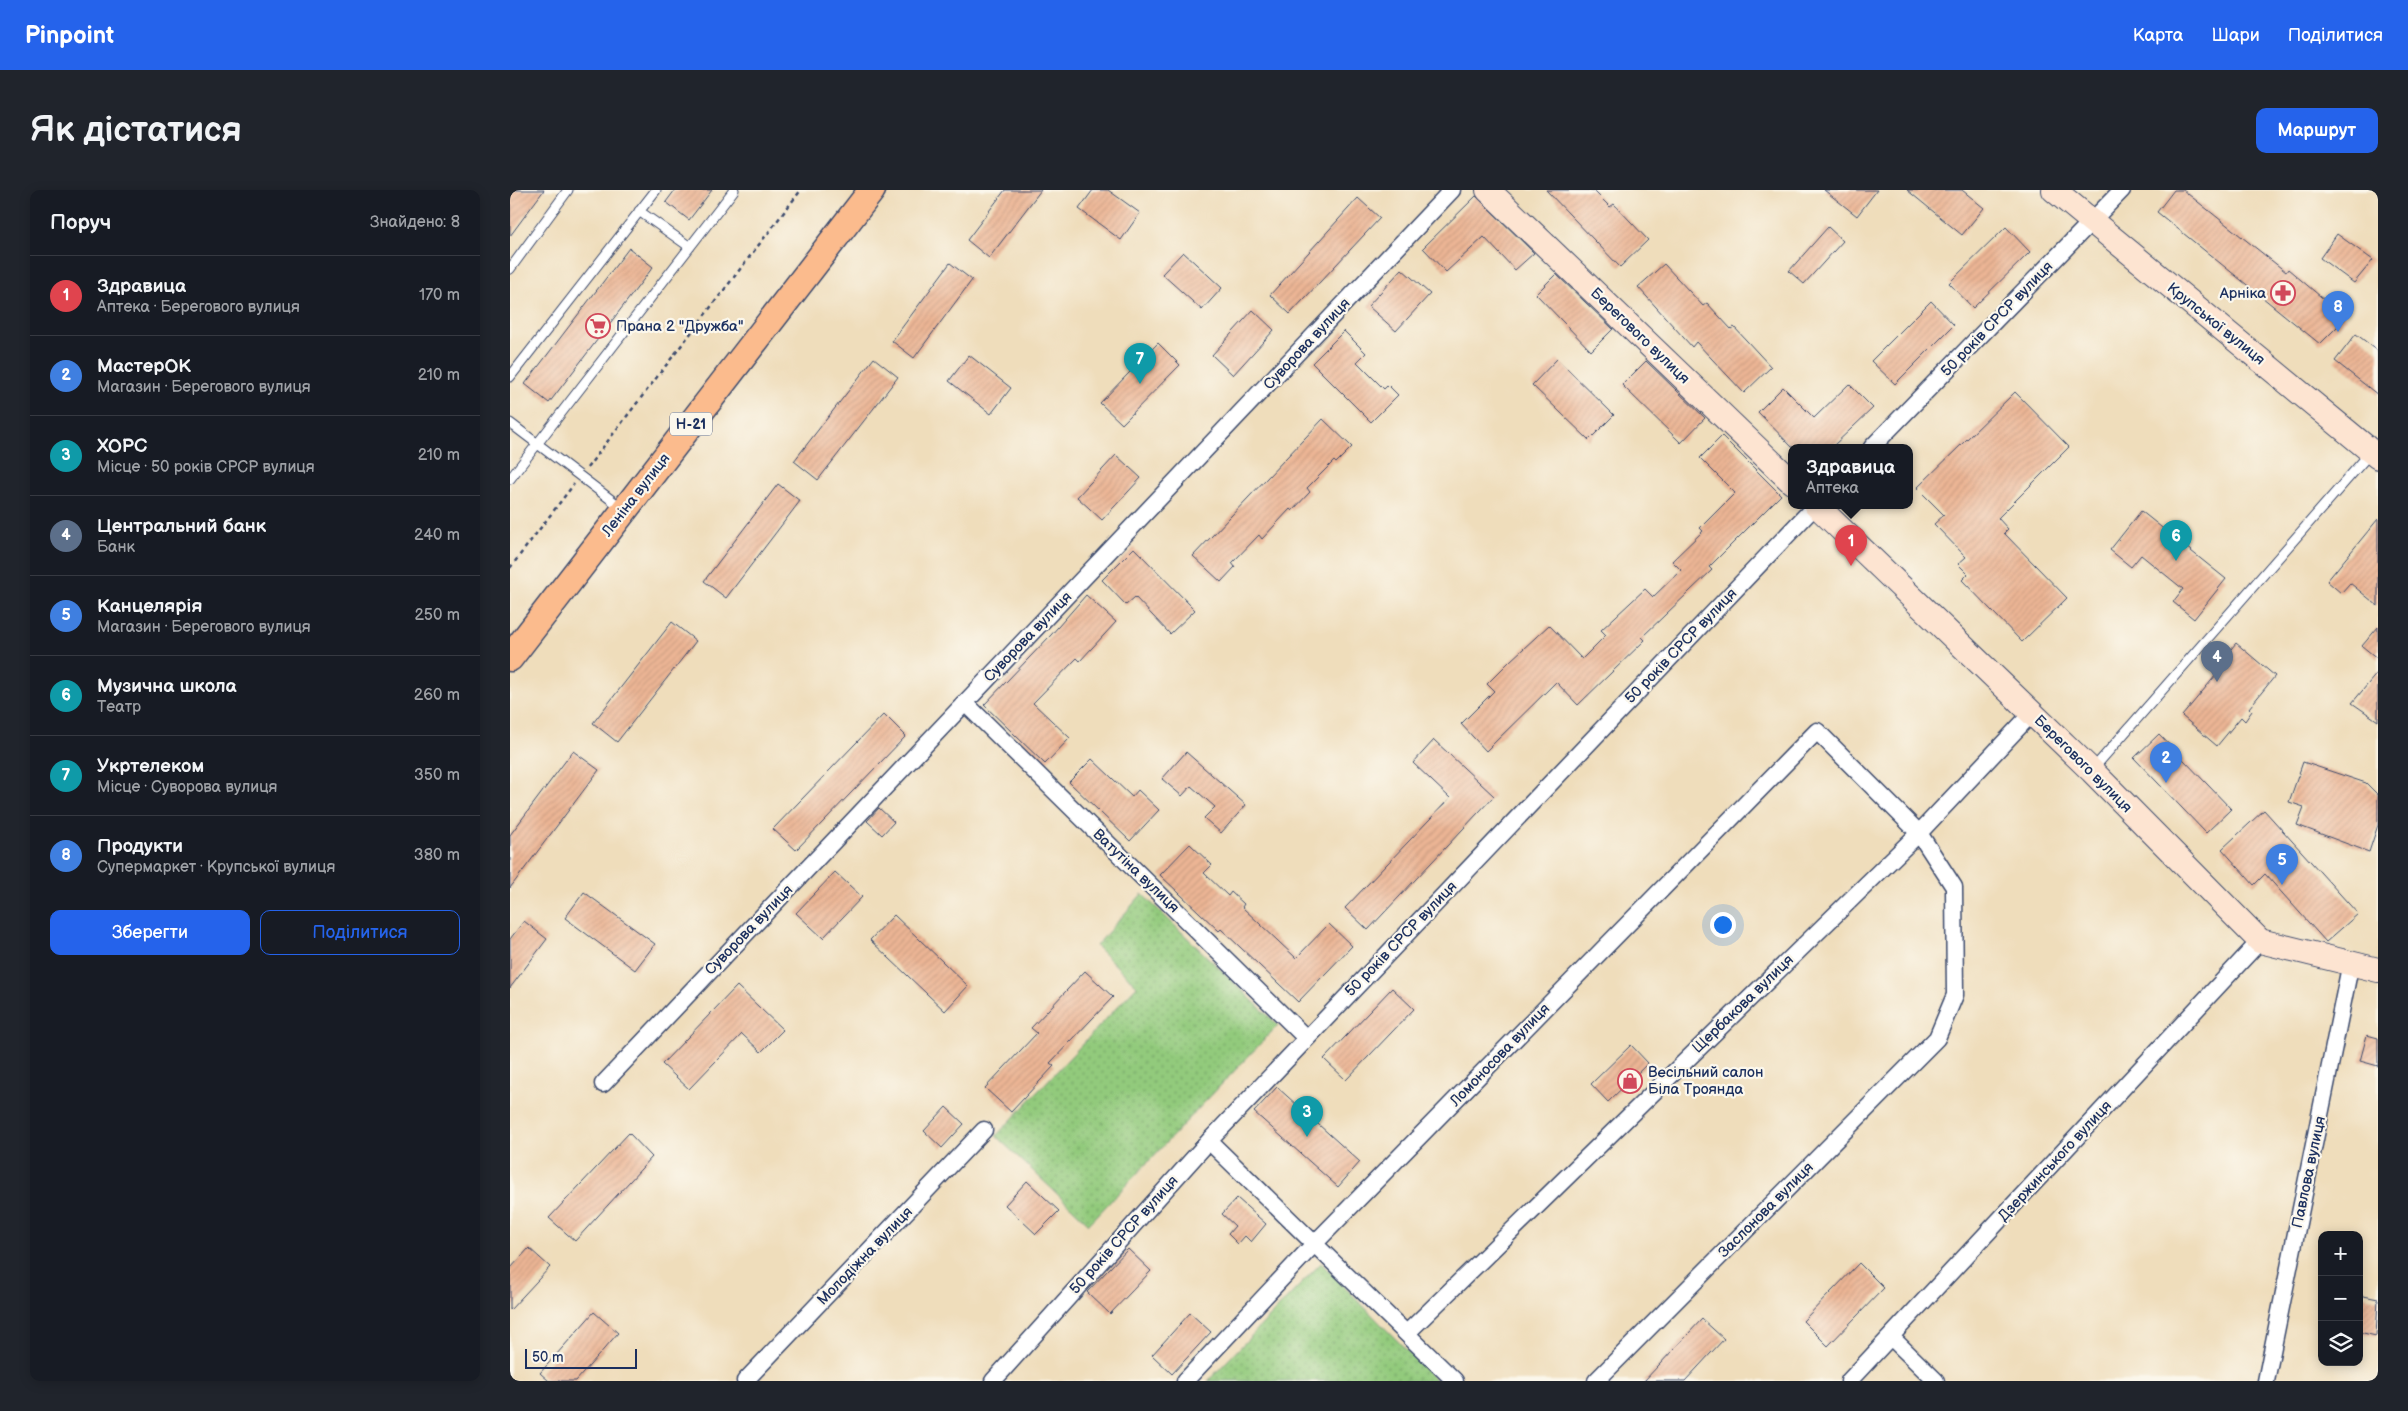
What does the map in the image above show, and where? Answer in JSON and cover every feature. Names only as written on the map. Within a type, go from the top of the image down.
[{"type":"main road","name":"Леніна вулиця","points":[[510,658],[872,190]]},
{"type":"street","name":"Суворова вулиця","points":[[603,1084],[1452,190]]},
{"type":"street","name":"Берегового вулиця","points":[[1488,190],[1788,478]]},
{"type":"street","name":"Крупської вулиця","points":[[2054,190],[2375,455]]},
{"type":"street","name":"50 років СРСР вулиця","points":[[1875,444],[2122,190]]},
{"type":"street","name":"50 років СРСР вулиця","points":[[993,1381],[1209,1141],[1812,509]]},
{"type":"street","name":"Берегового вулиця","points":[[1820,509],[2092,771],[2260,941]]},
{"type":"street","name":"Ватутіна вулиця","points":[[965,703],[1306,1038]]},
{"type":"street","name":"Щербакова вулиця","points":[[1407,1332],[1919,833],[2032,713]]},
{"type":"street","name":"Ломоносова вулиця","points":[[1185,1381],[1816,731],[1919,833]]},
{"type":"street","name":"Заслонова вулиця","points":[[1596,1381],[1937,1038],[1955,995],[1954,887],[1919,833]]},
{"type":"street","points":[[2260,941],[2352,962],[2378,970]]},
{"type":"street","name":"Дзержинського вулиця","points":[[1849,1381],[2260,941]]},
{"type":"street","name":"Павлова вулиця","points":[[2266,1381],[2352,962]]},
{"type":"street","name":"Молодіжна вулиця","points":[[745,1381],[984,1130]]},
{"type":"street","points":[[1209,1141],[1407,1332],[1455,1381]]},
{"type":"street","points":[[1891,1337],[1936,1381]]},
{"type":"lane","points":[[510,269],[568,190]]},
{"type":"lane","points":[[510,378],[656,190]]},
{"type":"lane","points":[[510,479],[734,190]]},
{"type":"lane","points":[[639,212],[690,247]]},
{"type":"lane","points":[[510,423],[624,510]]},
{"type":"lane","points":[[2092,771],[2375,455]]},
{"type":"path","points":[[510,568],[800,190]]},
{"type":"green space","points":[[1142,894],[1278,1025],[1089,1224],[996,1136],[1137,986],[1096,946]]},
{"type":"green space","points":[[1321,1263],[1437,1381],[1208,1381]]},
{"type":"building","points":[[510,190],[544,190],[510,236]]},
{"type":"building","points":[[675,190],[712,190],[689,220],[666,202]]},
{"type":"building","points":[[1005,190],[1041,190],[989,258],[967,240]]},
{"type":"building","points":[[1093,190],[1108,190],[1140,213],[1121,240],[1079,209]]},
{"type":"building","points":[[1546,190],[1593,190],[1610,207],[1614,204],[1648,240],[1620,267]]},
{"type":"building","points":[[1824,190],[1877,190],[1857,216]]},
{"type":"building","points":[[1907,190],[1962,190],[1984,208],[1962,235]]},
{"type":"building","points":[[2174,190],[2183,190],[2286,272],[2288,269],[2346,318],[2320,344],[2157,212]]},
{"type":"building","points":[[1476,196],[1534,253],[1515,270],[1484,237],[1446,272],[1423,248]]},
{"type":"building","points":[[1358,198],[1380,218],[1290,314],[1270,295]]},
{"type":"building","points":[[1828,227],[1843,241],[1804,284],[1789,271]]},
{"type":"building","points":[[2006,227],[2030,252],[1973,308],[1949,283]]},
{"type":"building","points":[[2337,234],[2373,260],[2354,283],[2320,258]]},
{"type":"building","points":[[629,248],[653,267],[549,403],[525,384]]},
{"type":"building","points":[[1183,252],[1222,288],[1202,310],[1162,274]]},
{"type":"building","points":[[950,263],[972,280],[914,358],[892,341]]},
{"type":"building","points":[[1664,264],[1703,306],[1707,303],[1731,329],[1734,327],[1771,367],[1744,393],[1696,342],[1692,347],[1638,287]]},
{"type":"building","points":[[1402,269],[1430,294],[1396,331],[1368,306]]},
{"type":"building","points":[[1556,274],[1613,329],[1591,351],[1536,294]]},
{"type":"building","points":[[1931,301],[1954,325],[1895,384],[1871,361]]},
{"type":"building","points":[[1253,310],[1274,330],[1233,375],[1212,355]]},
{"type":"building","points":[[1344,331],[1366,353],[1357,362],[1384,389],[1388,385],[1398,395],[1371,422],[1312,363]]},
{"type":"building","points":[[2356,334],[2378,351],[2378,395],[2335,361]]},
{"type":"building","points":[[1158,343],[1180,365],[1122,424],[1100,403]]},
{"type":"building","points":[[969,355],[1011,388],[991,414],[949,381]]},
{"type":"building","points":[[874,358],[898,377],[818,480],[794,461]]},
{"type":"building","points":[[1557,359],[1614,415],[1589,440],[1532,385]]},
{"type":"building","points":[[1646,361],[1705,418],[1681,443],[1622,385]]},
{"type":"building","points":[[1849,384],[1873,408],[1835,444],[1789,444],[1758,412],[1783,387],[1814,418]]},
{"type":"building","points":[[2015,392],[2069,447],[1998,518],[2008,529],[2004,533],[2067,598],[2022,642],[1962,580],[1968,574],[1958,564],[1966,557],[1934,524],[1944,515],[1917,488]]},
{"type":"building","points":[[1323,419],[1352,447],[1336,463],[1334,461],[1307,488],[1310,492],[1292,511],[1290,509],[1262,539],[1259,535],[1232,563],[1235,567],[1221,582],[1193,556]]},
{"type":"building","points":[[1722,436],[1781,495],[1709,567],[1712,570],[1642,637],[1645,640],[1578,705],[1556,682],[1486,751],[1461,724],[1494,691],[1487,684],[1510,661],[1549,625],[1582,659],[1606,635],[1601,630],[1645,589],[1653,597],[1681,570],[1672,561],[1703,531],[1700,528],[1735,493],[1700,458]]},
{"type":"building","points":[[1116,455],[1141,478],[1102,520],[1077,497]]},
{"type":"building","points":[[778,484],[800,501],[726,598],[704,581]]},
{"type":"building","points":[[2141,511],[2226,579],[2194,619],[2173,602],[2183,589],[2141,555],[2131,567],[2110,550]]},
{"type":"building","points":[[2378,519],[2378,606],[2350,583],[2341,593],[2327,581]]},
{"type":"building","points":[[1134,548],[1195,610],[1170,634],[1135,597],[1126,605],[1102,580]]},
{"type":"building","points":[[1086,595],[1116,622],[1080,661],[1077,658],[1033,703],[1070,738],[1045,764],[984,705],[1051,635]]},
{"type":"building","points":[[672,622],[696,641],[617,742],[593,723]]},
{"type":"building","points":[[2378,627],[2378,659],[2362,646]]},
{"type":"building","points":[[2236,643],[2275,676],[2249,708],[2252,711],[2245,721],[2241,717],[2217,746],[2182,716],[2221,669],[2217,666]]},
{"type":"building","points":[[2378,672],[2378,721],[2352,703]]},
{"type":"building","points":[[884,714],[906,736],[796,850],[773,829]]},
{"type":"building","points":[[2159,734],[2231,809],[2206,833],[2134,758]]},
{"type":"building","points":[[1434,740],[1494,796],[1368,930],[1345,908],[1450,798],[1413,763]]},
{"type":"building","points":[[573,751],[599,770],[510,888],[510,835]]},
{"type":"building","points":[[1186,752],[1246,805],[1221,833],[1204,818],[1215,807],[1191,786],[1182,796],[1162,779]]},
{"type":"building","points":[[1092,759],[1132,797],[1138,790],[1159,810],[1130,841],[1069,782]]},
{"type":"building","points":[[2303,762],[2366,783],[2378,795],[2378,825],[2369,852],[2297,825],[2304,807],[2289,802]]},
{"type":"building","points":[[879,808],[894,822],[882,835],[867,821]]},
{"type":"building","points":[[2264,810],[2358,914],[2326,942],[2265,874],[2254,885],[2222,849]]},
{"type":"building","points":[[1190,844],[1212,865],[1204,873],[1228,896],[1231,892],[1244,904],[1242,907],[1296,958],[1329,924],[1352,946],[1298,1002],[1221,929],[1219,931],[1160,875]]},
{"type":"building","points":[[835,872],[862,897],[823,938],[796,913]]},
{"type":"building","points":[[584,892],[655,944],[635,970],[565,918]]},
{"type":"building","points":[[894,915],[968,986],[945,1011],[870,940]]},
{"type":"building","points":[[524,921],[547,939],[510,988],[510,939]]},
{"type":"building","points":[[1085,971],[1113,997],[1050,1063],[1054,1066],[1011,1112],[985,1088],[1037,1033],[1031,1028]]},
{"type":"building","points":[[737,986],[783,1030],[761,1052],[742,1034],[689,1089],[662,1064]]},
{"type":"building","points":[[1392,988],[1414,1009],[1346,1080],[1324,1059]]},
{"type":"building","points":[[2367,1035],[2378,1038],[2378,1066],[2360,1061]]},
{"type":"building","points":[[1631,1045],[1648,1063],[1608,1102],[1591,1084]]},
{"type":"building","points":[[1277,1087],[1360,1162],[1338,1187],[1254,1112]]},
{"type":"building","points":[[946,1107],[964,1124],[942,1148],[924,1131]]},
{"type":"building","points":[[629,1133],[652,1157],[575,1241],[549,1218]]},
{"type":"building","points":[[1027,1181],[1059,1211],[1036,1234],[1005,1205]]},
{"type":"building","points":[[1237,1198],[1266,1224],[1251,1242],[1245,1236],[1238,1244],[1228,1234],[1235,1226],[1222,1214]]},
{"type":"building","points":[[529,1248],[550,1267],[510,1310],[510,1269]]},
{"type":"building","points":[[1128,1249],[1151,1271],[1110,1314],[1087,1292]]},
{"type":"building","points":[[1859,1263],[1884,1288],[1828,1346],[1803,1321]]},
{"type":"building","points":[[2363,1296],[2378,1299],[2376,1336],[2363,1333]]},
{"type":"building","points":[[594,1312],[618,1333],[576,1381],[549,1381],[540,1373]]},
{"type":"building","points":[[1190,1313],[1211,1332],[1172,1374],[1152,1355]]},
{"type":"building","points":[[1702,1319],[1724,1339],[1685,1381],[1644,1381]]},
{"type":"place","name":"Арніка","points":[[2283,293]]},
{"type":"place","name":"Прана 2 \"Дружба\"","points":[[598,326]]},
{"type":"place","name":"Продукти","points":[[2338,332]]},
{"type":"place","name":"Укртелеком","points":[[1140,384]]},
{"type":"place","name":"Музична школа","points":[[2176,561]]},
{"type":"place","name":"Здравица","points":[[1851,566]]},
{"type":"place","name":"Центральний банк","points":[[2217,682]]},
{"type":"place","name":"МастерОК","points":[[2166,783]]},
{"type":"place","name":"Канцелярія","points":[[2282,885]]},
{"type":"place","name":"Весільний салон Біла Троянда","points":[[1630,1081]]},
{"type":"place","name":"ХОРС","points":[[1307,1137]]}]
